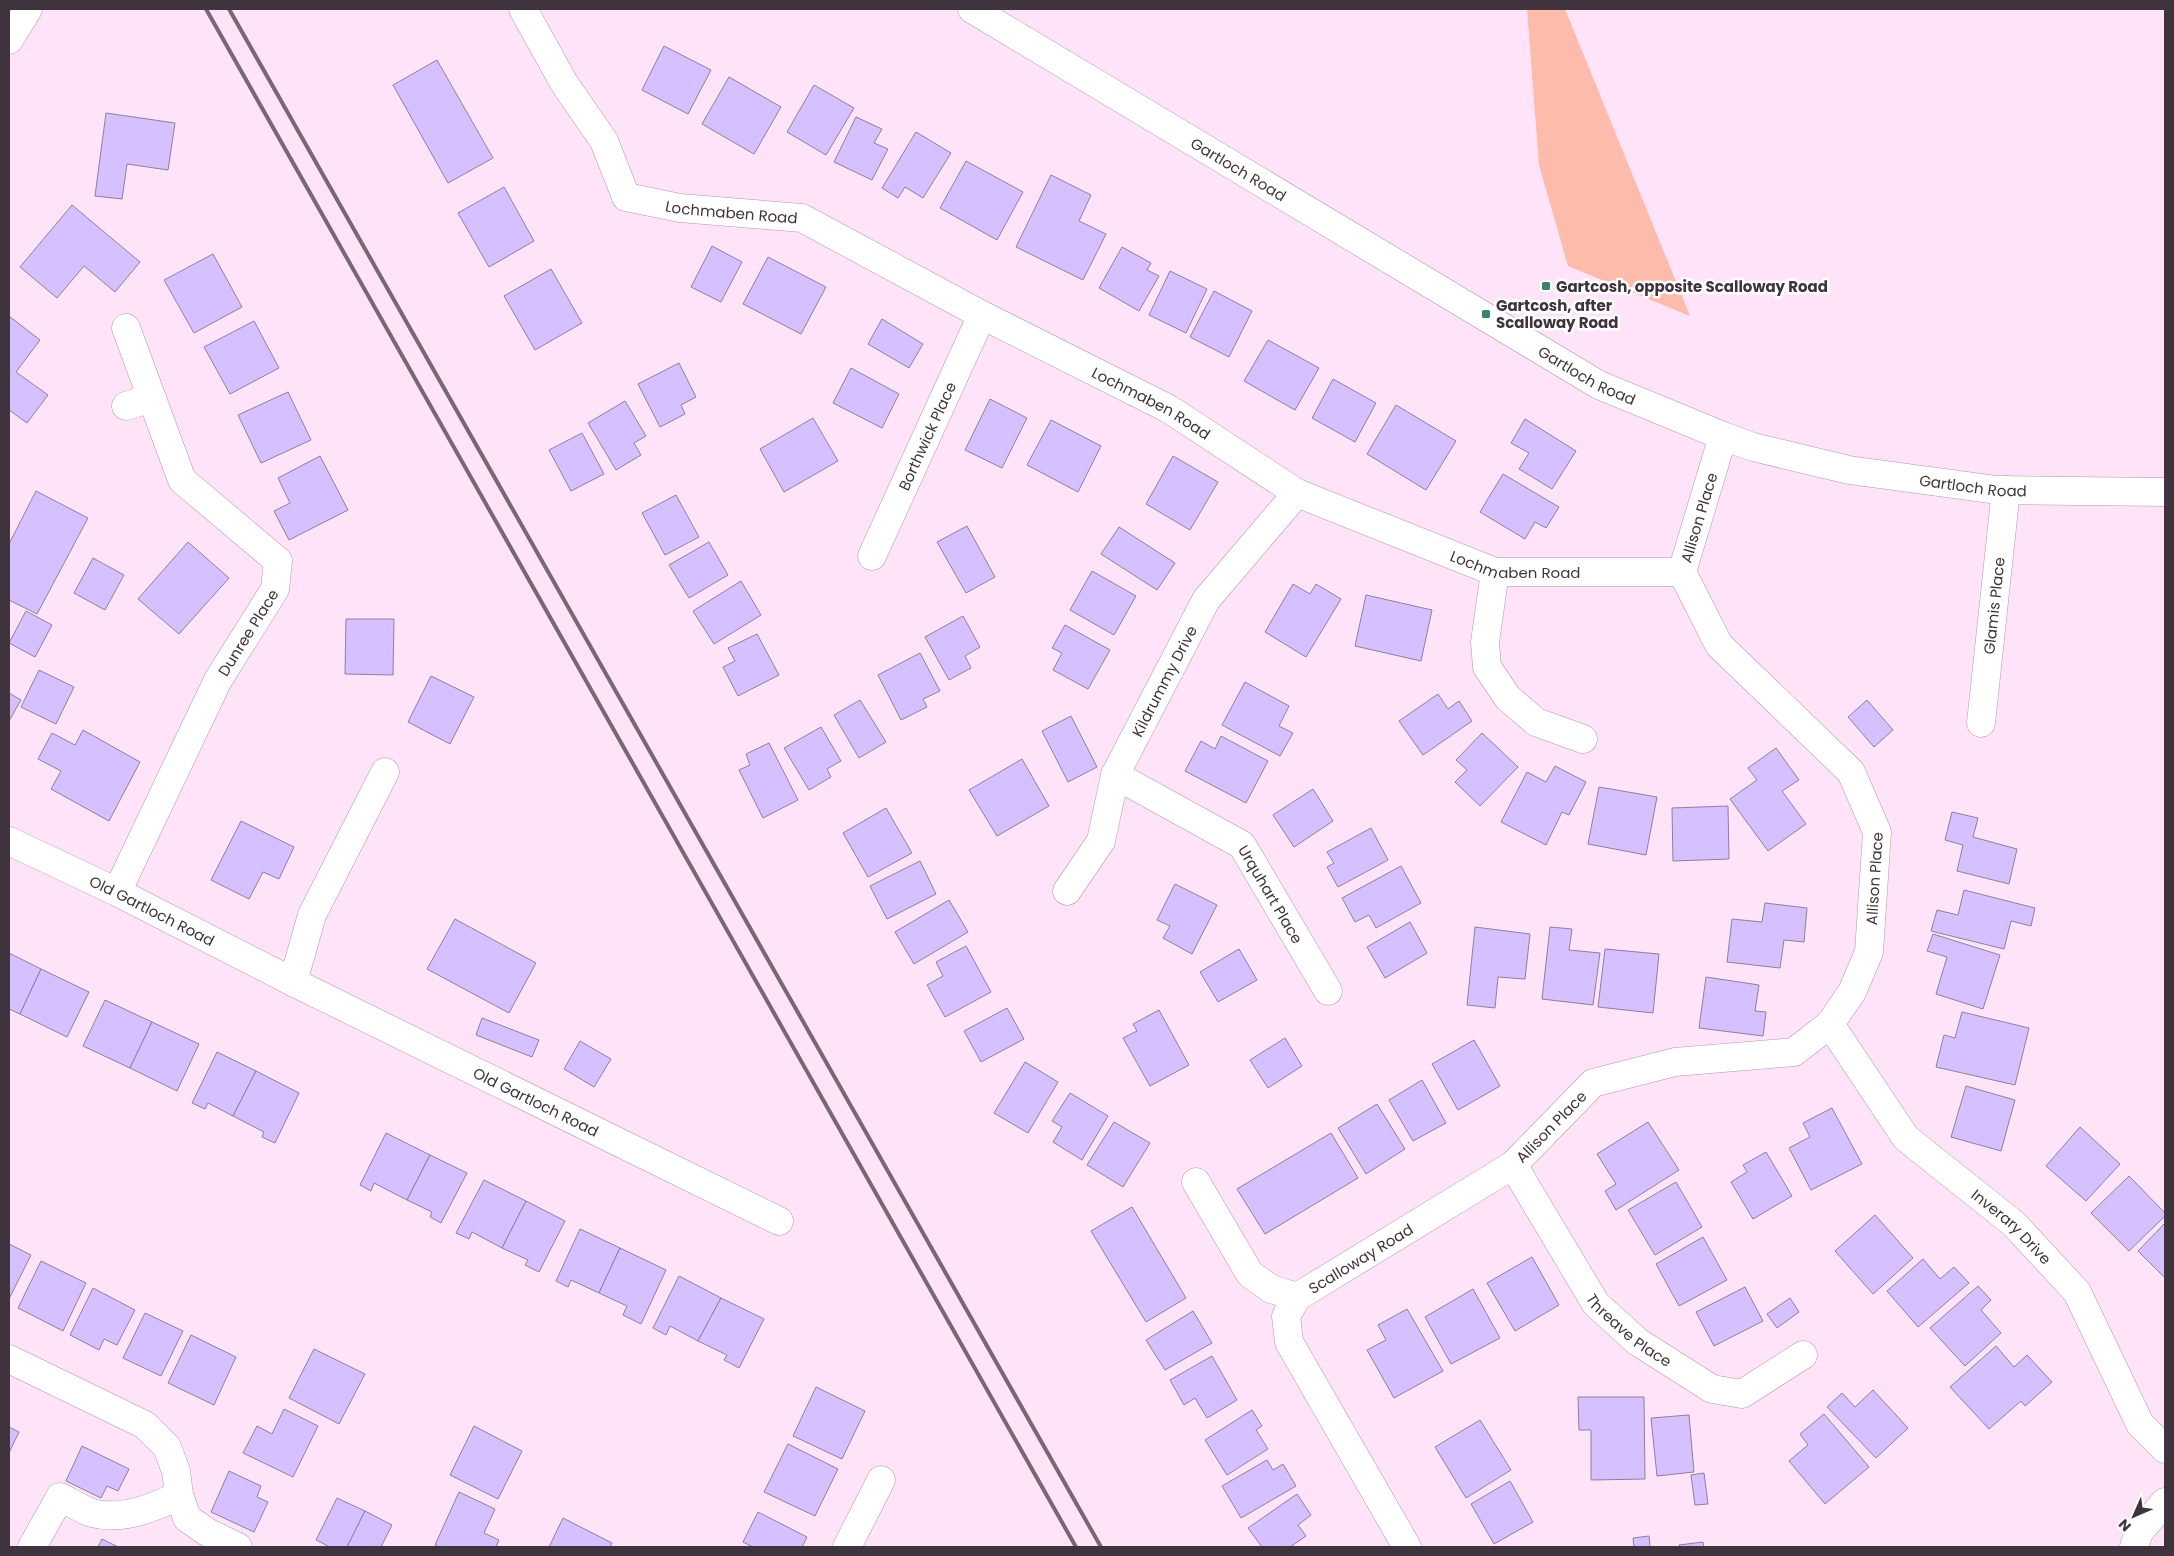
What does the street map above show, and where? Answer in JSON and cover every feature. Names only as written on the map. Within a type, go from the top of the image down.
[{"type":"street","points":[[9,40],[28,9]]},
{"type":"street","name":"Lochmaben Road","points":[[523,9],[564,82],[604,141],[626,197],[680,208],[802,218],[982,315],[1169,409],[1297,493],[1495,572],[1682,572]]},
{"type":"street","name":"Gartloch Road","points":[[972,9],[1599,385],[1724,436],[1753,447],[1849,470],[2006,490],[2165,492]]},
{"type":"street","name":"Borthwick Place","points":[[872,556],[982,315]]},
{"type":"street","name":"Dunree Place","points":[[117,892],[218,680],[275,589],[278,561],[182,480],[126,328]]},
{"type":"street","points":[[126,406],[152,398]]},
{"type":"street","name":"Allison Place","points":[[1513,1165],[1593,1083],[1676,1062],[1794,1052],[1830,1024],[1852,992],[1869,952],[1876,832],[1851,772],[1719,645],[1682,572],[1724,436]]},
{"type":"street","name":"Glamis Place","points":[[1981,723],[2006,490]]},
{"type":"street","name":"Kildrummy Drive","points":[[1067,891],[1100,841],[1116,775],[1206,600],[1297,493]]},
{"type":"street","points":[[1495,572],[1485,642],[1487,667],[1508,698],[1536,722],[1583,739]]},
{"type":"street","points":[[293,982],[312,914],[385,772]]},
{"type":"street","name":"Urquhart Place","points":[[1116,775],[1242,845],[1328,991]]},
{"type":"street","name":"Old Gartloch Road","points":[[9,841],[117,892],[293,982],[779,1221]]},
{"type":"street","name":"Inverary Drive","points":[[1830,1024],[1906,1138],[2014,1224],[2077,1292],[2140,1424],[2165,1449]]},
{"type":"street","name":"Scalloway Road","points":[[1408,1547],[1289,1342],[1286,1316],[1297,1297],[1513,1165]]},
{"type":"street","name":"Threave Place","points":[[1513,1165],[1596,1304],[1638,1342],[1712,1389],[1742,1394],[1803,1355]]},
{"type":"street","points":[[1196,1182],[1250,1274],[1271,1289],[1297,1297]]},
{"type":"street","points":[[9,1358],[145,1425],[167,1447],[176,1471],[180,1495],[187,1518],[206,1532],[238,1547]]},
{"type":"street","points":[[847,1547],[881,1480]]},
{"type":"street","points":[[32,1547],[60,1497],[92,1513],[117,1514],[154,1508],[180,1495]]},
{"type":"street","points":[[2134,1547],[2139,1532],[2165,1502]]},
{"type":"shaded area","points":[[1527,9],[1565,9],[1690,316],[1568,266],[1539,165]]},
{"type":"building","points":[[664,46],[711,70],[688,114],[642,90]]},
{"type":"building","points":[[437,60],[493,158],[448,183],[393,85]]},
{"type":"building","points":[[729,77],[781,107],[754,154],[702,124]]},
{"type":"building","points":[[814,85],[854,108],[826,155],[787,132]]},
{"type":"building","points":[[106,113],[175,123],[168,170],[127,164],[122,199],[95,196]]},
{"type":"building","points":[[856,117],[882,129],[874,143],[888,149],[872,180],[834,162]]},
{"type":"building","points":[[916,132],[951,153],[923,198],[905,187],[898,198],[882,188]]},
{"type":"building","points":[[966,161],[1023,192],[997,240],[940,208]]},
{"type":"building","points":[[1051,175],[1091,195],[1079,221],[1106,234],[1083,280],[1016,247]]},
{"type":"building","points":[[504,187],[534,241],[489,267],[458,213]]},
{"type":"building","points":[[72,205],[140,262],[115,292],[84,266],[57,298],[20,267]]},
{"type":"building","points":[[712,246],[742,262],[721,302],[691,287]]},
{"type":"building","points":[[1122,247],[1151,263],[1147,270],[1159,276],[1139,311],[1099,288]]},
{"type":"building","points":[[213,254],[242,307],[194,333],[164,280]]},
{"type":"building","points":[[768,257],[826,287],[801,334],[743,304]]},
{"type":"building","points":[[551,269],[582,323],[535,350],[504,296]]},
{"type":"building","points":[[1170,271],[1207,289],[1186,333],[1149,315]]},
{"type":"building","points":[[1214,291],[1252,311],[1229,357],[1190,337]]},
{"type":"building","points":[[9,316],[40,340],[16,372],[48,395],[27,423],[9,410]]},
{"type":"building","points":[[882,319],[923,344],[909,368],[868,344]]},
{"type":"building","points":[[254,321],[279,368],[230,394],[204,347]]},
{"type":"building","points":[[1268,340],[1319,368],[1295,410],[1244,381]]},
{"type":"building","points":[[679,363],[696,397],[681,405],[685,414],[660,427],[638,384]]},
{"type":"building","points":[[851,368],[899,394],[882,428],[833,403]]},
{"type":"building","points":[[1333,379],[1376,403],[1355,442],[1312,418]]},
{"type":"building","points":[[288,392],[311,440],[261,463],[238,415]]},
{"type":"building","points":[[990,399],[1027,418],[1002,468],[965,450]]},
{"type":"building","points":[[625,401],[646,436],[634,443],[641,455],[616,470],[588,423]]},
{"type":"building","points":[[1396,405],[1456,441],[1426,490],[1367,454]]},
{"type":"building","points":[[813,418],[838,461],[784,492],[760,449]]},
{"type":"building","points":[[1525,419],[1576,451],[1552,489],[1519,469],[1529,453],[1511,443]]},
{"type":"building","points":[[1051,420],[1101,446],[1078,492],[1027,465]]},
{"type":"building","points":[[582,433],[604,474],[571,491],[549,450]]},
{"type":"building","points":[[320,456],[348,510],[289,540],[274,511],[290,503],[278,478]]},
{"type":"building","points":[[1173,456],[1218,482],[1190,530],[1146,504]]},
{"type":"building","points":[[1503,474],[1559,507],[1546,528],[1535,522],[1525,539],[1480,512]]},
{"type":"building","points":[[36,491],[88,518],[37,614],[9,600],[9,544]]},
{"type":"building","points":[[676,495],[699,537],[665,555],[642,513]]},
{"type":"building","points":[[967,526],[995,577],[966,593],[937,542]]},
{"type":"building","points":[[1119,527],[1175,563],[1157,590],[1101,554]]},
{"type":"building","points":[[188,542],[229,578],[179,634],[138,599]]},
{"type":"building","points":[[709,542],[728,575],[689,598],[669,565]]},
{"type":"building","points":[[93,558],[124,575],[105,610],[74,593]]},
{"type":"building","points":[[1092,571],[1136,596],[1114,635],[1070,610]]},
{"type":"building","points":[[741,581],[761,615],[714,644],[693,611]]},
{"type":"building","points":[[1293,584],[1310,594],[1316,584],[1341,599],[1306,657],[1265,632]]},
{"type":"building","points":[[1366,595],[1432,610],[1421,661],[1355,646]]},
{"type":"building","points":[[26,611],[52,625],[35,657],[9,643]]},
{"type":"building","points":[[963,616],[980,647],[965,656],[971,668],[949,680],[925,637]]},
{"type":"building","points":[[346,619],[394,619],[393,675],[345,674]]},
{"type":"building","points":[[1065,625],[1110,650],[1088,689],[1053,670],[1062,653],[1052,648]]},
{"type":"building","points":[[757,634],[779,675],[738,696],[723,667],[735,661],[728,648]]},
{"type":"building","points":[[920,653],[940,691],[923,699],[927,707],[901,720],[878,675]]},
{"type":"building","points":[[39,670],[74,687],[56,724],[21,707]]},
{"type":"building","points":[[431,676],[474,697],[450,744],[408,722]]},
{"type":"building","points":[[1245,682],[1289,706],[1279,726],[1293,733],[1280,756],[1222,725]]},
{"type":"building","points":[[9,693],[21,700],[9,721]]},
{"type":"building","points":[[1438,694],[1448,709],[1459,701],[1472,721],[1423,755],[1399,721]]},
{"type":"building","points":[[860,700],[886,742],[859,758],[834,715]]},
{"type":"building","points":[[1867,700],[1893,730],[1874,747],[1848,717]]},
{"type":"building","points":[[1071,716],[1097,767],[1068,782],[1042,731]]},
{"type":"building","points":[[821,727],[841,761],[827,769],[831,777],[809,790],[784,748]]},
{"type":"building","points":[[83,730],[140,762],[109,821],[51,789],[61,771],[38,759],[52,733],[75,745]]},
{"type":"building","points":[[1482,733],[1518,767],[1480,806],[1455,782],[1467,770],[1456,760]]},
{"type":"building","points":[[1221,736],[1268,761],[1246,803],[1185,771],[1201,741],[1215,749]]},
{"type":"building","points":[[769,743],[798,800],[763,818],[739,770],[750,765],[746,754]]},
{"type":"building","points":[[1776,748],[1799,780],[1782,791],[1806,824],[1768,851],[1730,799],[1757,780],[1748,768]]},
{"type":"building","points":[[1022,759],[1049,806],[997,836],[969,790]]},
{"type":"building","points":[[1555,766],[1586,782],[1569,815],[1562,812],[1546,845],[1501,822],[1527,772],[1546,782]]},
{"type":"building","points":[[1599,787],[1657,797],[1646,855],[1588,844]]},
{"type":"building","points":[[1313,789],[1333,821],[1294,847],[1273,815]]},
{"type":"building","points":[[1728,806],[1729,859],[1673,861],[1672,808]]},
{"type":"building","points":[[886,808],[912,853],[868,877],[843,833]]},
{"type":"building","points":[[1952,812],[1978,818],[1973,837],[2017,849],[2009,884],[1957,871],[1963,845],[1945,840]]},
{"type":"building","points":[[241,821],[294,847],[279,879],[263,872],[249,899],[211,880]]},
{"type":"building","points":[[1371,828],[1388,860],[1338,887],[1327,867],[1334,863],[1327,852]]},
{"type":"building","points":[[920,861],[936,894],[887,919],[870,886]]},
{"type":"building","points":[[1401,866],[1421,903],[1376,928],[1369,915],[1355,922],[1342,898]]},
{"type":"building","points":[[1175,884],[1217,905],[1192,954],[1163,938],[1170,926],[1157,920]]},
{"type":"building","points":[[1964,890],[2035,908],[2031,926],[2011,921],[2004,949],[1931,931],[1937,910],[1958,915]]},
{"type":"building","points":[[949,900],[968,932],[914,964],[895,932]]},
{"type":"building","points":[[1765,903],[1807,908],[1804,942],[1784,940],[1780,968],[1727,962],[1732,919],[1762,922]]},
{"type":"building","points":[[455,919],[536,963],[509,1013],[427,969]]},
{"type":"building","points":[[1410,922],[1427,953],[1385,978],[1367,947]]},
{"type":"building","points":[[1475,927],[1530,934],[1525,979],[1498,977],[1495,1008],[1467,1005]]},
{"type":"building","points":[[1550,927],[1572,929],[1569,950],[1600,953],[1593,1005],[1542,999]]},
{"type":"building","points":[[1933,934],[2000,955],[1983,1009],[1936,994],[1947,957],[1927,951]]},
{"type":"building","points":[[966,946],[991,992],[945,1017],[927,985],[943,976],[936,962]]},
{"type":"building","points":[[1239,949],[1257,980],[1218,1002],[1200,972]]},
{"type":"building","points":[[1605,949],[1659,954],[1653,1013],[1598,1007]]},
{"type":"building","points":[[9,953],[41,969],[20,1014],[9,1009]]},
{"type":"building","points":[[41,969],[89,992],[67,1037],[20,1014]]},
{"type":"building","points":[[1706,977],[1759,985],[1755,1011],[1766,1012],[1763,1036],[1699,1028]]},
{"type":"building","points":[[105,1000],[152,1022],[130,1068],[83,1046]]},
{"type":"building","points":[[1007,1008],[1024,1039],[981,1062],[964,1031]]},
{"type":"building","points":[[1159,1010],[1189,1065],[1150,1086],[1123,1038],[1137,1031],[1133,1024]]},
{"type":"building","points":[[1962,1012],[2029,1028],[2015,1085],[1936,1067],[1944,1035],[1955,1038]]},
{"type":"building","points":[[482,1018],[539,1040],[532,1057],[476,1035]]},
{"type":"building","points":[[152,1022],[199,1044],[177,1091],[130,1068]]},
{"type":"building","points":[[1285,1038],[1302,1066],[1268,1088],[1250,1060]]},
{"type":"building","points":[[1474,1040],[1500,1086],[1458,1110],[1432,1064]]},
{"type":"building","points":[[580,1041],[611,1059],[594,1087],[564,1069]]},
{"type":"building","points":[[217,1052],[256,1071],[233,1116],[208,1103],[205,1109],[192,1103]]},
{"type":"building","points":[[1025,1062],[1058,1082],[1028,1133],[994,1113]]},
{"type":"building","points":[[256,1071],[299,1093],[275,1143],[262,1137],[264,1132],[233,1116]]},
{"type":"building","points":[[1422,1080],[1446,1123],[1413,1141],[1389,1100]]},
{"type":"building","points":[[1966,1086],[2015,1100],[2001,1151],[1951,1137]]},
{"type":"building","points":[[1070,1093],[1108,1116],[1082,1160],[1053,1142],[1062,1127],[1052,1121]]},
{"type":"building","points":[[1377,1104],[1405,1149],[1366,1174],[1338,1128]]},
{"type":"building","points":[[1832,1108],[1862,1164],[1811,1190],[1789,1148],[1810,1137],[1803,1123]]},
{"type":"building","points":[[1114,1122],[1150,1143],[1123,1187],[1087,1165]]},
{"type":"building","points":[[1648,1122],[1679,1170],[1616,1210],[1605,1191],[1616,1184],[1597,1154]]},
{"type":"building","points":[[2080,1127],[2120,1164],[2086,1201],[2046,1166]]},
{"type":"building","points":[[386,1133],[430,1155],[407,1200],[374,1183],[371,1191],[360,1185]]},
{"type":"building","points":[[1331,1133],[1358,1178],[1265,1234],[1237,1189]]},
{"type":"building","points":[[1766,1152],[1792,1196],[1753,1219],[1731,1182],[1747,1172],[1743,1165]]},
{"type":"building","points":[[430,1155],[467,1173],[441,1223],[430,1217],[432,1212],[407,1200]]},
{"type":"building","points":[[2129,1176],[2165,1213],[2165,1216],[2129,1251],[2091,1213]]},
{"type":"building","points":[[484,1180],[526,1201],[502,1248],[472,1232],[469,1239],[456,1233]]},
{"type":"building","points":[[1676,1182],[1702,1227],[1655,1255],[1628,1210]]},
{"type":"building","points":[[526,1201],[565,1221],[539,1272],[525,1265],[528,1260],[502,1248]]},
{"type":"building","points":[[1132,1207],[1186,1298],[1146,1322],[1091,1231]]},
{"type":"building","points":[[1875,1215],[1913,1258],[1873,1294],[1835,1251]]},
{"type":"building","points":[[2165,1223],[2165,1278],[2138,1251]]},
{"type":"building","points":[[580,1229],[620,1248],[599,1293],[571,1280],[568,1287],[556,1281]]},
{"type":"building","points":[[1703,1237],[1727,1280],[1679,1306],[1656,1264]]},
{"type":"building","points":[[9,1244],[31,1255],[9,1299]]},
{"type":"building","points":[[620,1248],[666,1270],[641,1324],[623,1315],[627,1306],[599,1293]]},
{"type":"building","points":[[1532,1257],[1559,1305],[1515,1331],[1487,1283]]},
{"type":"building","points":[[1923,1259],[1940,1279],[1954,1267],[1969,1283],[1918,1327],[1887,1291]]},
{"type":"building","points":[[41,1261],[86,1283],[63,1331],[18,1308]]},
{"type":"building","points":[[679,1276],[721,1298],[698,1341],[670,1326],[666,1335],[653,1328]]},
{"type":"building","points":[[1978,1286],[1991,1300],[1981,1310],[2001,1333],[1965,1366],[1930,1328]]},
{"type":"building","points":[[1745,1287],[1763,1321],[1714,1346],[1696,1312]]},
{"type":"building","points":[[93,1288],[135,1310],[117,1345],[104,1339],[99,1350],[70,1335]]},
{"type":"building","points":[[1473,1289],[1500,1338],[1451,1364],[1425,1317]]},
{"type":"building","points":[[721,1298],[764,1319],[739,1368],[724,1360],[727,1355],[698,1341]]},
{"type":"building","points":[[1790,1298],[1799,1312],[1777,1328],[1767,1314]]},
{"type":"building","points":[[1407,1309],[1443,1371],[1394,1398],[1367,1350],[1386,1340],[1378,1325]]},
{"type":"building","points":[[1193,1311],[1212,1343],[1165,1370],[1146,1340]]},
{"type":"building","points":[[145,1313],[183,1331],[161,1376],[123,1358]]},
{"type":"building","points":[[191,1335],[236,1357],[214,1405],[168,1383]]},
{"type":"building","points":[[1996,1346],[2014,1367],[2027,1355],[2052,1382],[2025,1406],[2021,1401],[1989,1429],[1950,1387]]},
{"type":"building","points":[[314,1349],[365,1374],[339,1424],[289,1398]]},
{"type":"building","points":[[1212,1356],[1237,1400],[1207,1418],[1195,1398],[1184,1405],[1170,1380]]},
{"type":"building","points":[[816,1387],[865,1411],[842,1459],[793,1436]]},
{"type":"building","points":[[1873,1390],[1908,1428],[1876,1458],[1827,1407],[1842,1393],[1855,1407]]},
{"type":"building","points":[[1578,1397],[1644,1397],[1645,1479],[1591,1480],[1591,1430],[1579,1430]]},
{"type":"building","points":[[284,1409],[318,1426],[293,1477],[243,1453],[257,1426],[272,1434]]},
{"type":"building","points":[[1252,1410],[1262,1426],[1256,1430],[1268,1449],[1227,1475],[1205,1440]]},
{"type":"building","points":[[1824,1414],[1869,1467],[1825,1504],[1789,1461],[1808,1445],[1800,1434]]},
{"type":"building","points":[[1689,1415],[1694,1472],[1657,1476],[1651,1418]]},
{"type":"building","points":[[1480,1420],[1511,1470],[1466,1498],[1435,1447]]},
{"type":"building","points":[[474,1426],[522,1451],[498,1499],[450,1475]]},
{"type":"building","points":[[9,1427],[19,1432],[9,1453]]},
{"type":"building","points":[[788,1444],[838,1469],[815,1516],[764,1492]]},
{"type":"building","points":[[82,1446],[129,1469],[118,1491],[107,1486],[101,1498],[66,1481]]},
{"type":"building","points":[[1267,1460],[1273,1470],[1283,1464],[1296,1486],[1241,1518],[1222,1486]]},
{"type":"building","points":[[229,1471],[261,1486],[257,1497],[268,1502],[254,1532],[211,1512]]},
{"type":"building","points":[[1704,1473],[1708,1504],[1695,1505],[1691,1475]]},
{"type":"building","points":[[1510,1481],[1533,1522],[1494,1544],[1471,1504]]},
{"type":"building","points":[[459,1492],[495,1509],[484,1533],[499,1540],[496,1547],[440,1547],[435,1545]]},
{"type":"building","points":[[1297,1494],[1311,1515],[1298,1525],[1306,1536],[1290,1547],[1262,1547],[1248,1528]]},
{"type":"building","points":[[337,1498],[365,1511],[347,1547],[330,1547],[316,1540]]},
{"type":"building","points":[[365,1511],[392,1525],[381,1547],[347,1547]]},
{"type":"building","points":[[758,1512],[807,1537],[802,1547],[753,1547],[743,1542]]},
{"type":"building","points":[[563,1518],[612,1543],[610,1547],[549,1547]]},
{"type":"building","points":[[1649,1536],[1650,1547],[1634,1547],[1633,1538]]},
{"type":"building","points":[[102,1539],[118,1547],[98,1547]]},
{"type":"building","points":[[1703,1542],[1704,1547],[1680,1547],[1679,1545]]},
{"type":"railway","points":[[206,9],[1076,1547]]},
{"type":"railway","points":[[229,9],[1101,1547]]},
{"type":"place","name":"Gartcosh, opposite Scalloway Road","points":[[1546,286]]},
{"type":"place","name":"Gartcosh, after Scalloway Road","points":[[1486,314]]}]
